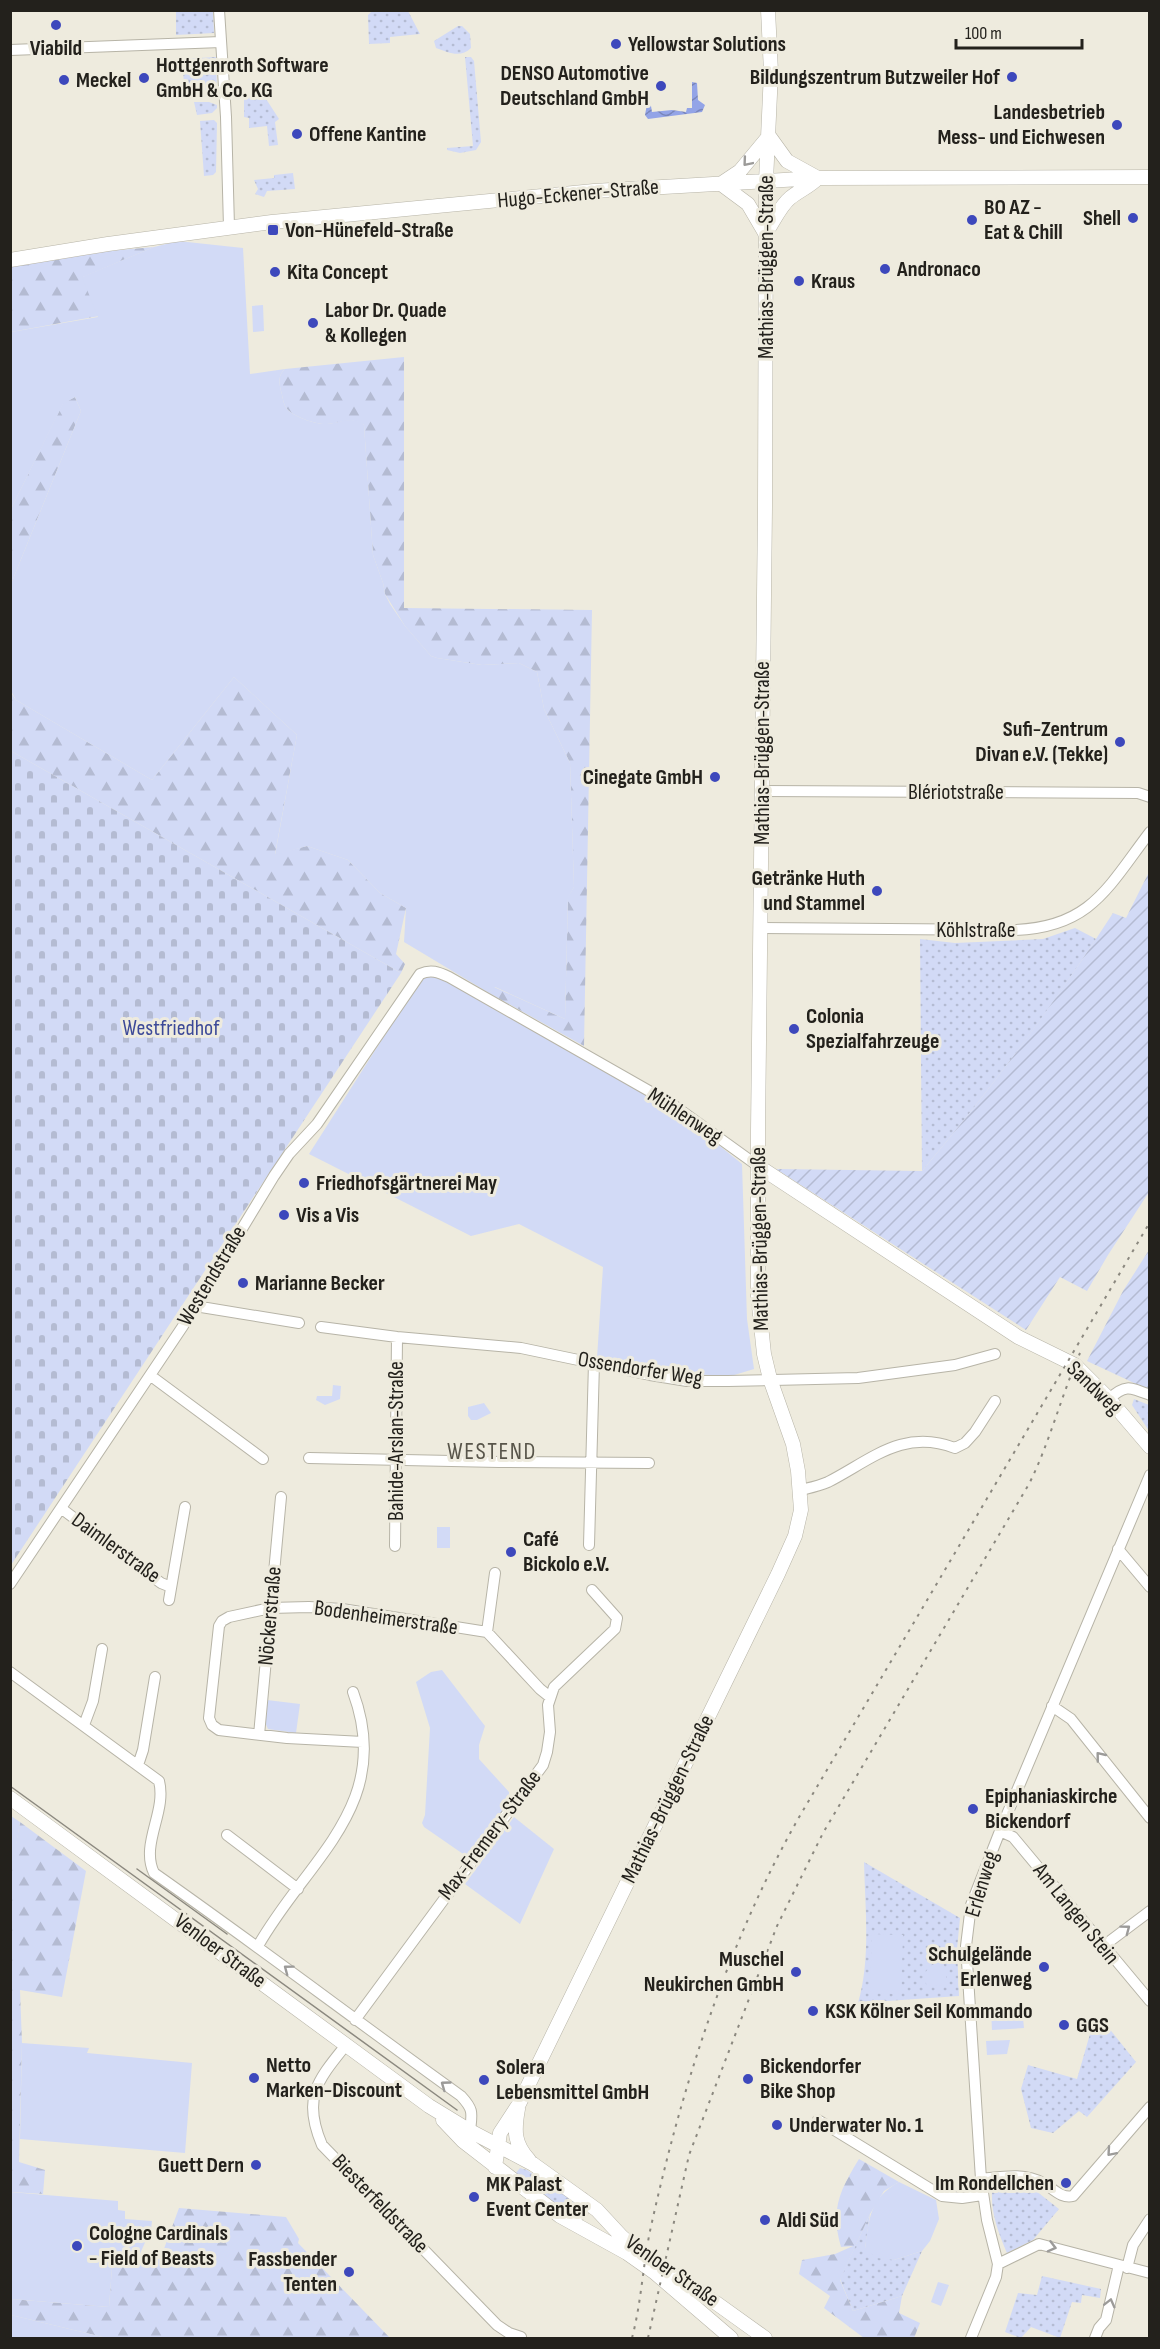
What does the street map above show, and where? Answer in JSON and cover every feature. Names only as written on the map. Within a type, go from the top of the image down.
[{"type":"street","points":[[219,10],[226,117],[229,227]]},
{"type":"street","name":"Mathias-Brüggen-Straße","points":[[495,2167],[497,2144],[510,2115],[519,2104],[791,1547],[798,1525],[801,1490],[793,1444],[770,1379],[759,1321],[758,1166],[765,234],[771,72],[768,10]]},
{"type":"street","points":[[10,50],[221,42]]},
{"type":"street","points":[[769,136],[787,161],[818,178],[809,188],[798,192],[786,202],[765,234],[743,199],[721,184],[740,171],[769,136]]},
{"type":"street","name":"Hugo-Eckener-Straße","points":[[10,260],[229,227],[564,194],[818,178],[1149,177]]},
{"type":"street","name":"Blériotstraße","points":[[761,791],[1138,793],[1149,797]]},
{"type":"street","name":"Köhlstraße","points":[[761,928],[1015,930],[1048,927],[1079,914],[1101,897],[1149,832]]},
{"type":"street","name":"Mühlenweg","points":[[420,974],[427,971],[442,974],[672,1104],[758,1166],[1018,1337],[1062,1358]]},
{"type":"street","name":"Westendstraße","points":[[10,1584],[150,1376],[274,1176],[289,1154],[317,1124],[420,974]]},
{"type":"street","points":[[195,1306],[299,1323]]},
{"type":"street","name":"Ossendorfer Weg","points":[[321,1327],[397,1337],[521,1348],[651,1376],[728,1382],[858,1378],[955,1365],[994,1354]]},
{"type":"street","name":"Bahide-Arslan-Straße","points":[[395,1546],[397,1337]]},
{"type":"street","name":"Sandweg","points":[[1062,1358],[1084,1373],[1149,1447]]},
{"type":"street","points":[[589,1545],[594,1363]]},
{"type":"street","points":[[150,1376],[263,1458]]},
{"type":"street","points":[[1109,1399],[1120,1389],[1126,1388],[1149,1395]]},
{"type":"street","points":[[801,1490],[825,1483],[883,1451],[902,1444],[922,1441],[939,1442],[955,1448],[965,1443],[995,1401]]},
{"type":"street","points":[[309,1458],[649,1463]]},
{"type":"street","name":"Erlenweg","points":[[998,2264],[982,2195],[966,1946],[971,1905],[1149,1475]]},
{"type":"street","name":"Nöckerstraße","points":[[259,1735],[281,1497]]},
{"type":"street","name":"Daimlerstraße","points":[[169,1600],[185,1507]]},
{"type":"street","name":"Daimlerstraße","points":[[62,1509],[161,1583],[171,1587]]},
{"type":"street","points":[[1118,1549],[1149,1587]]},
{"type":"street","name":"Bodenheimerstraße","points":[[487,1632],[495,1573]]},
{"type":"street","points":[[550,1696],[554,1688],[607,1637],[618,1623],[617,1618],[592,1590]]},
{"type":"street","name":"Bodenheimerstraße","points":[[363,1742],[259,1735],[219,1730],[212,1725],[209,1718],[219,1626],[222,1621],[229,1617],[270,1608],[342,1609],[487,1632],[540,1689],[550,1696]]},
{"type":"street","points":[[84,1725],[93,1701],[102,1649]]},
{"type":"street","points":[[10,1672],[159,1781],[160,1787],[149,1854],[149,1864],[154,1873],[258,1946],[355,2020],[461,2096],[471,2107],[470,2131]]},
{"type":"street","points":[[138,1765],[143,1750],[155,1677]]},
{"type":"street","points":[[258,1946],[344,1823],[353,1804],[362,1774],[363,1742],[361,1718],[353,1692]]},
{"type":"street","name":"Max-Fremery-Straße","points":[[355,2020],[543,1765],[550,1732],[550,1696]]},
{"type":"street","points":[[1052,1706],[1071,1719],[1149,1818]]},
{"type":"street","name":"Venloer Straße","points":[[10,1798],[429,2106],[470,2131],[533,2164],[597,2210],[622,2237],[639,2251],[765,2338]]},
{"type":"street","name":"Am Langen Stein","points":[[1000,1831],[1013,1837],[1149,2001]]},
{"type":"street","points":[[227,1835],[298,1889]]},
{"type":"street","points":[[1102,1947],[1149,1911]]},
{"type":"street","name":"Biesterfeldstraße","points":[[346,2045],[322,2076],[314,2091],[311,2107],[314,2127],[322,2145],[497,2325],[521,2337]]},
{"type":"street","name":"Mathias-Brüggen-Straße","points":[[519,2104],[514,2134],[523,2153],[533,2164]]},
{"type":"street","name":"Venloer Straße","points":[[429,2106],[463,2141],[495,2167],[560,2216],[638,2261],[731,2338]]},
{"type":"street","points":[[981,2179],[1031,2177],[1062,2196],[1073,2196],[1149,2108]]},
{"type":"street","points":[[818,2120],[942,2196],[962,2198],[982,2195]]},
{"type":"street","points":[[512,2178],[510,2173],[513,2166],[523,2163],[533,2164]]},
{"type":"street","points":[[560,2216],[570,2218],[581,2212],[582,2199]]},
{"type":"street","points":[[1095,2338],[1099,2328],[1106,2320],[1123,2267],[1149,2219]]},
{"type":"street","points":[[973,2338],[996,2277],[998,2264],[1039,2244],[1149,2273]]},
{"type":"green space","points":[[373,10],[408,11],[420,34],[390,37],[390,43],[369,44],[368,15]]},
{"type":"green space","points":[[176,11],[213,11],[214,33],[176,35]]},
{"type":"green space","points":[[458,26],[462,26],[470,34],[471,48],[459,54],[436,48],[434,41]]},
{"type":"green space","points":[[216,57],[217,94],[209,97],[184,96],[183,59]]},
{"type":"green space","points":[[465,57],[471,57],[474,61],[481,142],[476,150],[460,153],[447,150],[447,148],[473,146]]},
{"type":"green space","points":[[259,88],[279,119],[275,122],[278,145],[269,146],[267,126],[249,128],[249,118],[244,117],[244,100]]},
{"type":"green space","points":[[194,102],[209,102],[217,105],[217,108],[212,113],[197,115]]},
{"type":"green space","points":[[214,120],[217,123],[216,172],[213,175],[204,176],[200,121]]},
{"type":"green space","points":[[293,173],[295,189],[267,191],[264,197],[255,194],[258,189],[254,180]]},
{"type":"green space","points":[[178,241],[243,248],[250,374],[285,369],[280,379],[284,403],[290,412],[300,418],[323,424],[355,420],[364,425],[373,555],[385,594],[405,626],[431,656],[482,665],[519,663],[537,672],[544,709],[570,763],[574,887],[568,898],[565,1019],[495,987],[489,993],[404,942],[406,908],[380,893],[348,860],[307,846],[275,855],[297,735],[234,677],[152,780],[16,700],[11,691],[11,584],[81,411],[75,397],[63,404],[11,509],[11,332],[98,317],[82,277],[154,247]]},
{"type":"green space","points":[[154,247],[83,277],[99,316],[11,332],[11,267],[109,251]]},
{"type":"green space","points":[[263,305],[264,331],[253,332],[252,306]]},
{"type":"green space","points":[[404,357],[404,608],[592,610],[584,1046],[489,993],[494,987],[565,1019],[568,897],[574,887],[570,763],[544,709],[537,672],[519,663],[482,665],[431,656],[405,626],[385,594],[373,555],[364,425],[351,420],[327,424],[312,422],[290,412],[283,400],[280,379],[285,369]]},
{"type":"green space","points":[[75,397],[81,411],[11,584],[11,509],[63,403]]},
{"type":"green space","points":[[234,677],[297,735],[275,854],[307,846],[348,860],[380,893],[406,908],[396,954],[405,964],[401,973],[11,751],[10,691],[16,700],[152,780]]},
{"type":"green space","name":"Westfriedhof","points":[[11,751],[401,973],[11,1565]]},
{"type":"green space","points":[[1149,872],[1149,1192],[1087,1291],[1060,1277],[1026,1330],[776,1169],[922,1171],[1022,1045],[1113,913],[1126,918]]},
{"type":"green space","points":[[1075,928],[1096,939],[1012,1058],[922,1171],[920,939],[955,943],[1043,939]]},
{"type":"green space","points":[[427,975],[438,976],[656,1100],[699,1129],[742,1164],[747,1319],[754,1369],[731,1376],[689,1374],[597,1358],[603,1267],[519,1224],[471,1236],[309,1154],[418,983]]},
{"type":"green space","points":[[1149,1250],[1149,1390],[1087,1361],[1123,1291]]},
{"type":"green space","points":[[333,1385],[341,1386],[340,1399],[325,1405],[316,1400],[317,1396],[332,1396]]},
{"type":"green space","points":[[1134,1399],[1149,1405],[1149,1431],[1132,1405]]},
{"type":"green space","points":[[484,1403],[491,1413],[477,1420],[471,1420],[468,1416],[468,1407]]},
{"type":"green space","points":[[437,1527],[450,1527],[450,1548],[437,1548]]},
{"type":"green space","points":[[442,1670],[485,1726],[479,1745],[479,1759],[509,1792],[509,1805],[466,1856],[424,1827],[422,1823],[425,1815],[430,1728],[416,1682],[431,1672]]},
{"type":"green space","points":[[267,1700],[300,1704],[296,1733],[268,1729],[265,1722]]},
{"type":"green space","points":[[11,1816],[20,1822],[11,1878]]},
{"type":"green space","points":[[514,1817],[554,1849],[520,1924],[465,1884]]},
{"type":"green space","points":[[20,1822],[86,1871],[62,1997],[20,1990],[22,2043],[19,2162],[45,2170],[43,2194],[11,2192],[10,1878]]},
{"type":"green space","points":[[864,1862],[960,1918],[957,1949],[959,1996],[858,2003],[866,1951]]},
{"type":"green space","points":[[872,1934],[903,1935],[901,1994],[870,1993]]},
{"type":"green space","points":[[942,1962],[946,1969],[946,1982],[939,1986],[927,1985],[923,1979],[925,1973],[935,1963]]},
{"type":"green space","points":[[1022,2009],[1024,2028],[992,2030],[991,2011]]},
{"type":"green space","points":[[1104,2022],[1136,2062],[1087,2117],[1079,2111],[1053,2133],[1031,2128],[1021,2089],[1028,2065],[1077,2079],[1090,2034]]},
{"type":"green space","points":[[1010,2040],[1007,2054],[987,2055],[986,2041]]},
{"type":"green space","points":[[22,2043],[89,2048],[87,2053],[192,2063],[185,2153],[20,2139]]},
{"type":"green space","points":[[859,2159],[899,2182],[884,2191],[870,2214],[840,2280],[853,2311],[902,2296],[899,2313],[920,2323],[914,2338],[864,2338],[824,2308],[830,2296],[799,2274],[802,2260],[835,2254],[853,2246],[841,2247],[836,2222],[842,2190]]},
{"type":"green space","points":[[520,2168],[527,2170],[577,2203],[573,2212],[565,2211],[515,2174]]},
{"type":"green space","points":[[899,2182],[936,2200],[939,2219],[930,2241],[922,2251],[894,2260],[877,2258],[865,2249],[870,2218],[882,2195]]},
{"type":"green space","points":[[1003,2185],[1031,2187],[1059,2209],[1033,2240],[1007,2253],[996,2223],[992,2199],[992,2191]]},
{"type":"green space","name":"Cologne Cardinals - Field of Beasts","points":[[10,2192],[118,2201],[118,2210],[125,2211],[125,2219],[152,2221],[150,2238],[147,2238],[139,2256],[113,2255],[109,2307],[11,2299]]},
{"type":"green space","points":[[179,2208],[286,2217],[299,2239],[298,2243],[390,2338],[107,2338],[11,2315],[11,2299],[109,2307],[113,2255],[161,2257]]},
{"type":"green space","points":[[870,2214],[865,2248],[894,2260],[922,2251],[902,2296],[853,2311],[840,2279]]},
{"type":"green space","points":[[1042,2276],[1101,2289],[1100,2298],[1082,2295],[1081,2303],[1072,2302],[1060,2338],[1031,2327],[1021,2338],[1005,2332],[1018,2293],[1037,2295]]},
{"type":"green space","points":[[938,2282],[949,2285],[941,2306],[931,2302]]},
{"type":"green space","points":[[11,2315],[107,2338],[11,2338]]},
{"type":"water","points":[[692,82],[697,83],[698,100],[705,105],[702,112],[648,119],[645,115],[647,104],[651,106],[652,112],[672,110],[686,112],[687,108],[692,108]]},
{"type":"tram line","points":[[10,1786],[457,2110]]},
{"type":"tram line","points":[[137,1869],[227,1934]]},
{"type":"railway","points":[[632,2338],[649,2236],[678,2118],[710,2015],[750,1915],[798,1819],[1150,1222]]},
{"type":"railway","points":[[648,2338],[689,2155],[777,1926],[823,1833],[1029,1484],[1080,1353]]},
{"type":"place","name":"Viabild","points":[[56,25]]},
{"type":"place","name":"Yellowstar Solutions","points":[[616,44]]},
{"type":"place","name":"Bildungszentrum Butzweiler Hof","points":[[1012,77]]},
{"type":"place","name":"Hottgenroth Software GmbH & Co. KG","points":[[144,78]]},
{"type":"place","name":"Meckel","points":[[64,80]]},
{"type":"place","name":"DENSO Automotive Deutschland GmbH","points":[[661,86]]},
{"type":"place","name":"Landesbetrieb Mess- und Eichwesen","points":[[1117,125]]},
{"type":"place","name":"Offene Kantine","points":[[297,134]]},
{"type":"place","name":"Shell","points":[[1133,218]]},
{"type":"place","name":"BO AZ - Eat & Chill","points":[[972,220]]},
{"type":"place","name":"Von-Hünefeld-Straße","points":[[273,230]]},
{"type":"place","name":"Andronaco","points":[[885,269]]},
{"type":"place","name":"Kita Concept","points":[[275,272]]},
{"type":"place","name":"Kraus","points":[[799,281]]},
{"type":"place","name":"Labor Dr. Quade & Kollegen","points":[[313,323]]},
{"type":"place","name":"Sufi-Zentrum Divan e.V. (Tekke)","points":[[1120,742]]},
{"type":"place","name":"Cinegate GmbH","points":[[715,777]]},
{"type":"place","name":"Getränke Huth und Stammel","points":[[877,891]]},
{"type":"place","name":"Colonia Spezialfahrzeuge","points":[[794,1029]]},
{"type":"place","name":"Friedhofsgärtnerei May","points":[[304,1183]]},
{"type":"place","name":"Vis a Vis","points":[[284,1215]]},
{"type":"place","name":"Marianne Becker","points":[[243,1283]]},
{"type":"place","name":"Café Bickolo e.V.","points":[[511,1552]]},
{"type":"place","name":"Epiphaniaskirche Bickendorf","points":[[973,1809]]},
{"type":"place","name":"Schulgelände Erlenweg","points":[[1044,1967]]},
{"type":"place","name":"Muschel Neukirchen GmbH","points":[[796,1972]]},
{"type":"place","name":"KSK Kölner Seil Kommando","points":[[813,2011]]},
{"type":"place","name":"GGS","points":[[1064,2025]]},
{"type":"place","name":"Netto Marken-Discount","points":[[254,2078]]},
{"type":"place","name":"Bickendorfer Bike Shop","points":[[748,2079]]},
{"type":"place","name":"Solera Lebensmittel GmbH","points":[[484,2080]]},
{"type":"place","name":"Underwater No. 1","points":[[777,2125]]},
{"type":"place","name":"Guett Dern","points":[[256,2165]]},
{"type":"place","name":"Im Rondellchen","points":[[1066,2183]]},
{"type":"place","name":"MK Palast Event Center","points":[[474,2197]]},
{"type":"place","name":"Aldi Süd","points":[[765,2220]]},
{"type":"place","name":"Cologne Cardinals - Field of Beasts","points":[[77,2246]]},
{"type":"place","name":"Fassbender Tenten","points":[[349,2272]]},
{"type":"district","name":"WESTEND","points":[[492,1451]]}]
